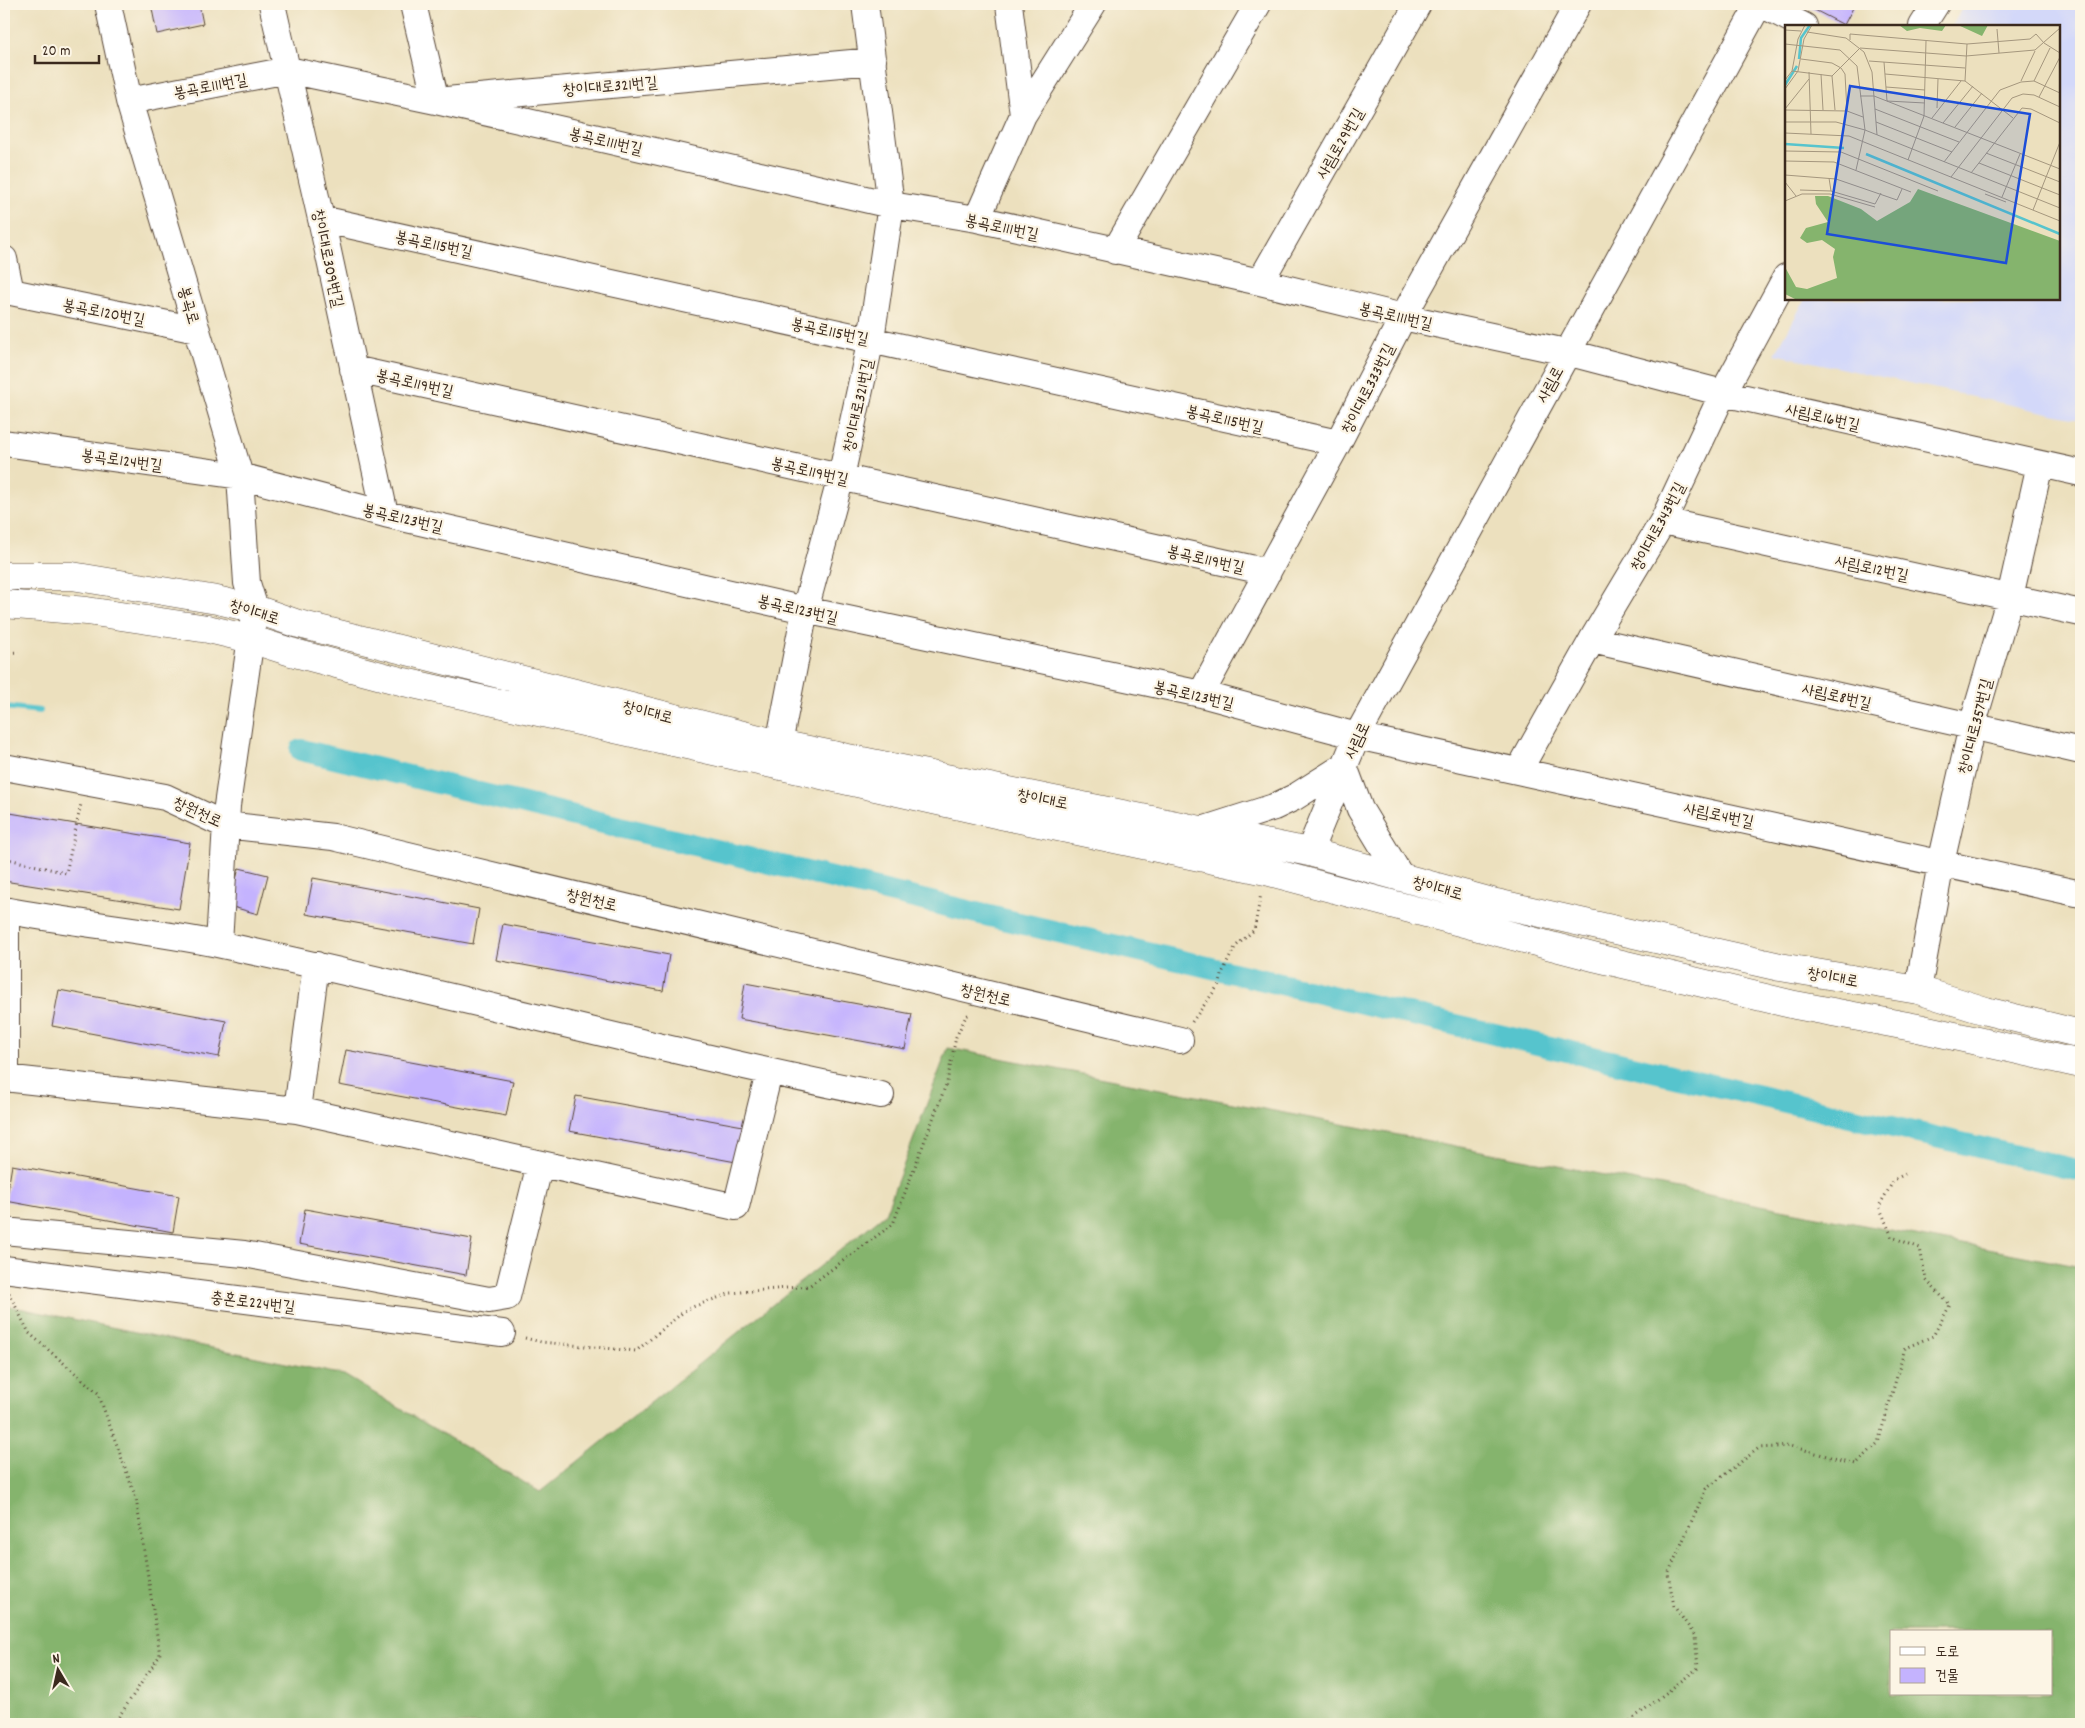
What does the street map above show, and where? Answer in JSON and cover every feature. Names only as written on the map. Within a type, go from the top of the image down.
[{"type":"main road","name":"창이대로","points":[[4,576],[72,576],[217,600],[255,609],[295,624],[779,744],[1308,852],[1496,903],[1780,966],[1918,990],[1986,1011],[2081,1034]]},
{"type":"main road","name":"창이대로","points":[[4,604],[87,611],[208,630],[250,639],[404,682],[1301,879],[1597,958],[1785,1003],[1918,1028],[2081,1064]]},
{"type":"main road","points":[[1301,879],[1308,852]]},
{"type":"street","name":"봉곡로","points":[[108,4],[129,101],[240,476],[246,583],[255,609]]},
{"type":"street","name":"창이대로309번길","points":[[272,4],[385,514]]},
{"type":"street","points":[[413,4],[436,101]]},
{"type":"street","name":"창이대로321번길","points":[[779,744],[805,610],[841,477],[871,339],[891,205],[865,4]]},
{"type":"street","points":[[1008,4],[1023,115]]},
{"type":"street","points":[[978,219],[1023,115],[1092,4]]},
{"type":"street","points":[[1115,251],[1258,4]]},
{"type":"street","name":"사림로29번길","points":[[1260,282],[1418,4]]},
{"type":"street","name":"창이대로333번길","points":[[1201,694],[1338,443],[1403,318],[1578,4]]},
{"type":"street","points":[[1760,4],[1802,25]]},
{"type":"street","name":"사림로","points":[[1308,852],[1357,736],[1566,352],[1760,4]]},
{"type":"street","points":[[1923,25],[1936,4]]},
{"type":"street","name":"창이대로321번길","points":[[436,101],[873,61]]},
{"type":"street","name":"봉곡로111번길","points":[[129,101],[288,70],[436,101],[891,205],[978,219],[1260,282],[1403,318],[1566,352]]},
{"type":"street","name":"봉곡로115번길","points":[[321,219],[1338,443]]},
{"type":"street","name":"봉곡로120번길","points":[[4,259],[8,292],[197,330]]},
{"type":"street","name":"창이대로343번길","points":[[1519,770],[1592,640],[1663,522],[1723,394],[1785,279]]},
{"type":"street","name":"사림로16번길","points":[[1566,352],[1723,394],[2081,473]]},
{"type":"street","name":"봉곡로119번길","points":[[353,368],[1268,572]]},
{"type":"street","name":"봉곡로124번길","points":[[4,443],[240,476]]},
{"type":"street","name":"창이대로357번길","points":[[1918,990],[1941,863],[1972,726],[2010,597],[2040,464]]},
{"type":"street","name":"봉곡로123번길","points":[[240,476],[385,514],[805,610],[1201,694],[1357,736]]},
{"type":"street","name":"사림로12번길","points":[[1663,522],[2081,613]]},
{"type":"street","points":[[219,944],[226,815],[255,609]]},
{"type":"street","name":"사림로8번길","points":[[1592,640],[2081,751]]},
{"type":"street","name":"사림로4번길","points":[[1357,736],[2081,894]]},
{"type":"street","name":"사림로","points":[[1202,830],[1274,807],[1344,766]]},
{"type":"street","name":"사림로","points":[[1344,766],[1360,809],[1402,877]]},
{"type":"street","name":"창원천로","points":[[4,767],[165,797],[226,815],[333,838],[1180,1040]]},
{"type":"street","points":[[769,1073],[736,1207],[297,1110],[5,1078],[5,911],[219,944],[316,965],[769,1073],[881,1095]]},
{"type":"street","points":[[297,1110],[316,965]]},
{"type":"street","points":[[4,1231],[244,1254],[489,1300],[507,1297],[540,1164]]},
{"type":"street","name":"충혼로224번길","points":[[6,1280],[502,1333]]},
{"type":"path","points":[[4,653],[19,652]]},
{"type":"path","points":[[4,861],[4,858],[66,873],[85,782]]},
{"type":"path","points":[[1197,1014],[1220,982],[1223,971],[1235,947],[1254,930]]},
{"type":"path","points":[[502,1333],[541,1342],[636,1351],[687,1309],[731,1293],[809,1286],[893,1224],[947,1082],[956,1037],[966,1016],[997,996]]},
{"type":"path","points":[[1626,1724],[1698,1668],[1695,1636],[1674,1606],[1668,1574],[1706,1489],[1759,1448],[1790,1446],[1856,1464],[1878,1443],[1905,1348],[1933,1336],[1950,1305],[1926,1280],[1920,1248],[1892,1237],[1879,1206],[1894,1180],[1905,1174]]},
{"type":"path","points":[[6,1280],[29,1333],[98,1393],[136,1498],[160,1655],[114,1724]]},
{"type":"shaded area","points":[[1967,4],[2081,4],[2081,420],[1775,354],[1804,300],[2060,300],[2060,25],[1953,25]]},
{"type":"green space","points":[[948,1048],[2081,1267],[2081,1724],[4,1724],[4,1305],[344,1375],[540,1492],[885,1214]]},
{"type":"building","points":[[151,4],[199,4],[203,24],[157,34]]},
{"type":"building","points":[[1803,4],[1855,4],[1844,25]]},
{"type":"building","points":[[4,812],[190,843],[179,909],[4,881]]},
{"type":"building","points":[[239,868],[268,875],[258,914],[229,906]]},
{"type":"building","points":[[313,878],[479,909],[473,944],[306,914]]},
{"type":"building","points":[[503,924],[669,955],[663,991],[496,960]]},
{"type":"building","points":[[745,983],[912,1014],[905,1049],[739,1019]]},
{"type":"building","points":[[59,990],[226,1021],[219,1057],[52,1026]]},
{"type":"building","points":[[346,1050],[513,1081],[506,1116],[339,1085]]},
{"type":"building","points":[[576,1096],[743,1126],[736,1162],[569,1131]]},
{"type":"building","points":[[12,1165],[179,1196],[173,1232],[6,1201]]},
{"type":"building","points":[[305,1209],[472,1239],[466,1275],[299,1244]]},
{"type":"waterway","points":[[4,707],[40,711]]},
{"type":"waterway","points":[[301,750],[968,911],[2081,1171]]}]
